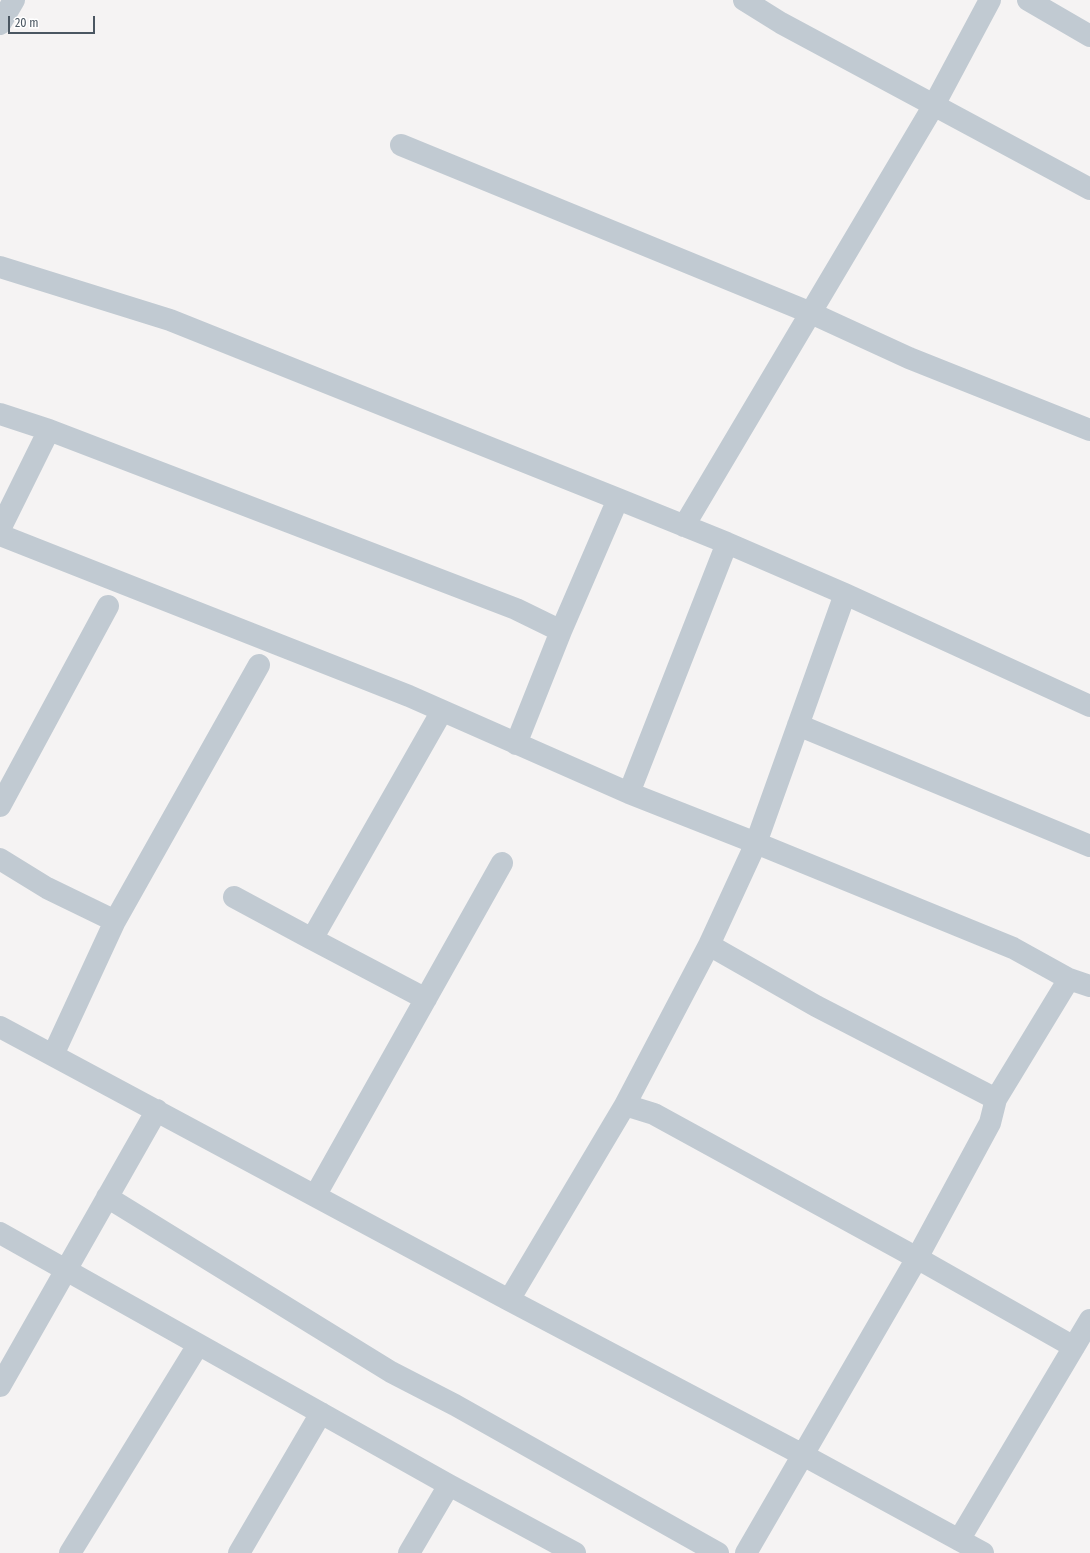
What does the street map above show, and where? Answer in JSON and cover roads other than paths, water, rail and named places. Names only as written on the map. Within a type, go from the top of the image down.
[{"type":"street","points":[[0,24],[14,0]]},
{"type":"street","points":[[744,0],[781,23],[1090,189]]},
{"type":"street","points":[[684,526],[934,105],[990,0]]},
{"type":"street","points":[[1028,0],[1090,36]]},
{"type":"street","points":[[401,145],[811,313],[908,358],[1090,430]]},
{"type":"street","points":[[0,267],[170,320],[618,499],[727,543],[844,594],[1090,706]]},
{"type":"street","points":[[0,414],[49,430],[516,609],[561,631]]},
{"type":"street","points":[[0,529],[49,430]]},
{"type":"street","points":[[516,744],[561,631],[618,499]]},
{"type":"street","points":[[0,535],[408,696],[629,793],[1013,948],[1069,979],[1090,986]]},
{"type":"street","points":[[629,793],[727,543]]},
{"type":"street","points":[[510,1300],[625,1104],[708,945],[756,843],[844,594]]},
{"type":"street","points":[[0,806],[108,606]]},
{"type":"street","points":[[53,1055],[115,921],[259,665]]},
{"type":"street","points":[[312,939],[442,711]]},
{"type":"street","points":[[798,725],[1090,846]]},
{"type":"street","points":[[0,859],[47,888],[115,921]]},
{"type":"street","points":[[316,1196],[502,863]]},
{"type":"street","points":[[234,897],[426,999]]},
{"type":"street","points":[[708,945],[816,1006],[996,1099]]},
{"type":"street","points":[[746,1553],[917,1258],[990,1123],[996,1099],[1069,979]]},
{"type":"street","points":[[0,1027],[510,1300],[803,1454],[983,1553]]},
{"type":"street","points":[[625,1104],[654,1114],[917,1258],[1074,1348]]},
{"type":"street","points":[[0,1386],[157,1110]]},
{"type":"street","points":[[107,1198],[391,1372],[455,1405],[718,1553]]},
{"type":"street","points":[[0,1233],[65,1271],[449,1485],[575,1553]]},
{"type":"street","points":[[959,1540],[1090,1320]]},
{"type":"street","points":[[70,1553],[198,1345]]},
{"type":"street","points":[[239,1553],[321,1413]]},
{"type":"street","points":[[409,1553],[449,1485]]}]
